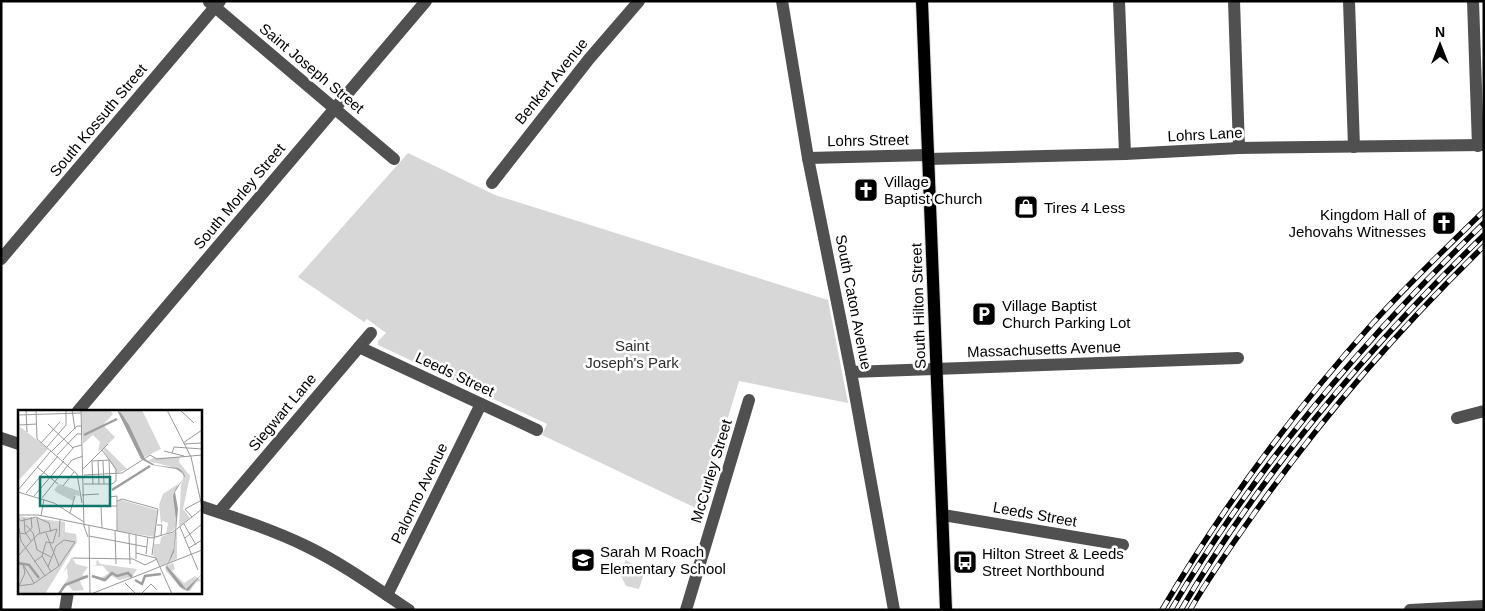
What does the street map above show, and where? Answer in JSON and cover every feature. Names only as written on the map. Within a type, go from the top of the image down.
[{"type":"main road","name":"South Hilton Street","points":[[922,1],[946,610]]},
{"type":"street","name":"South Morley Street","points":[[79,410],[426,1]]},
{"type":"street","name":"Benkert Avenue","points":[[492,182],[589,59],[639,1]]},
{"type":"street","name":"South Caton Avenue","points":[[782,1],[808,158],[851,372],[894,610]]},
{"type":"street","points":[[1119,1],[1125,154]]},
{"type":"street","points":[[1234,1],[1239,148]]},
{"type":"street","points":[[1349,1],[1354,147]]},
{"type":"street","points":[[1473,1],[1481,146]]},
{"type":"street","name":"Saint Joseph Street","points":[[215,3],[394,159]]},
{"type":"street","name":"South Kossuth Street","points":[[1,259],[215,3]]},
{"type":"street","name":"Lohrs Lane","points":[[928,157],[1125,154],[1239,148],[1481,146]]},
{"type":"street","name":"Lohrs Street","points":[[808,158],[928,157]]},
{"type":"street","name":"Siegwart Lane","points":[[219,512],[371,333]]},
{"type":"street","name":"Leeds Street","points":[[359,347],[536,430]]},
{"type":"street","name":"Massachusetts Avenue","points":[[851,372],[1238,358]]},
{"type":"street","name":"McCurley Street","points":[[686,610],[749,400]]},
{"type":"street","name":"Palormo Avenue","points":[[387,596],[481,404]]},
{"type":"street","points":[[1457,418],[1484,411]]},
{"type":"street","points":[[1,438],[18,444]]},
{"type":"street","points":[[201,506],[288,538],[309,548],[409,610]]},
{"type":"street","name":"Leeds Street","points":[[943,515],[1123,545]]},
{"type":"street","points":[[65,610],[68,594]]},
{"type":"street","points":[[1410,610],[1484,606]]},
{"type":"green space","name":"Saint Joseph's Park","points":[[408,153],[495,195],[828,300],[848,403],[739,381],[700,510],[542,435],[547,424],[378,345],[378,341],[386,333],[367,319],[364,322],[298,277]]},
{"type":"green space","points":[[626,560],[645,571],[639,589],[626,586],[619,572]]},
{"type":"railway","points":[[1162,610],[1234,498],[1314,391],[1385,309],[1484,211]]},
{"type":"railway","points":[[1171,610],[1230,518],[1324,394],[1418,289],[1484,223]]},
{"type":"railway","points":[[1181,610],[1246,509],[1320,412],[1400,321],[1484,235]]},
{"type":"railway","points":[[1190,610],[1212,574],[1306,443],[1391,342],[1484,246]]},
{"type":"place","name":"Village Baptist Church","points":[[866,190]]},
{"type":"place","name":"Tires 4 Less","points":[[1026,207]]},
{"type":"place","name":"Kingdom Hall of Jehovahs Witnesses","points":[[1444,223]]},
{"type":"place","name":"Village Baptist Church Parking Lot","points":[[984,314]]},
{"type":"place","name":"Sarah M Roach Elementary School","points":[[583,560]]},
{"type":"place","name":"Hilton Street & Leeds Street Northbound","points":[[965,562]]}]
